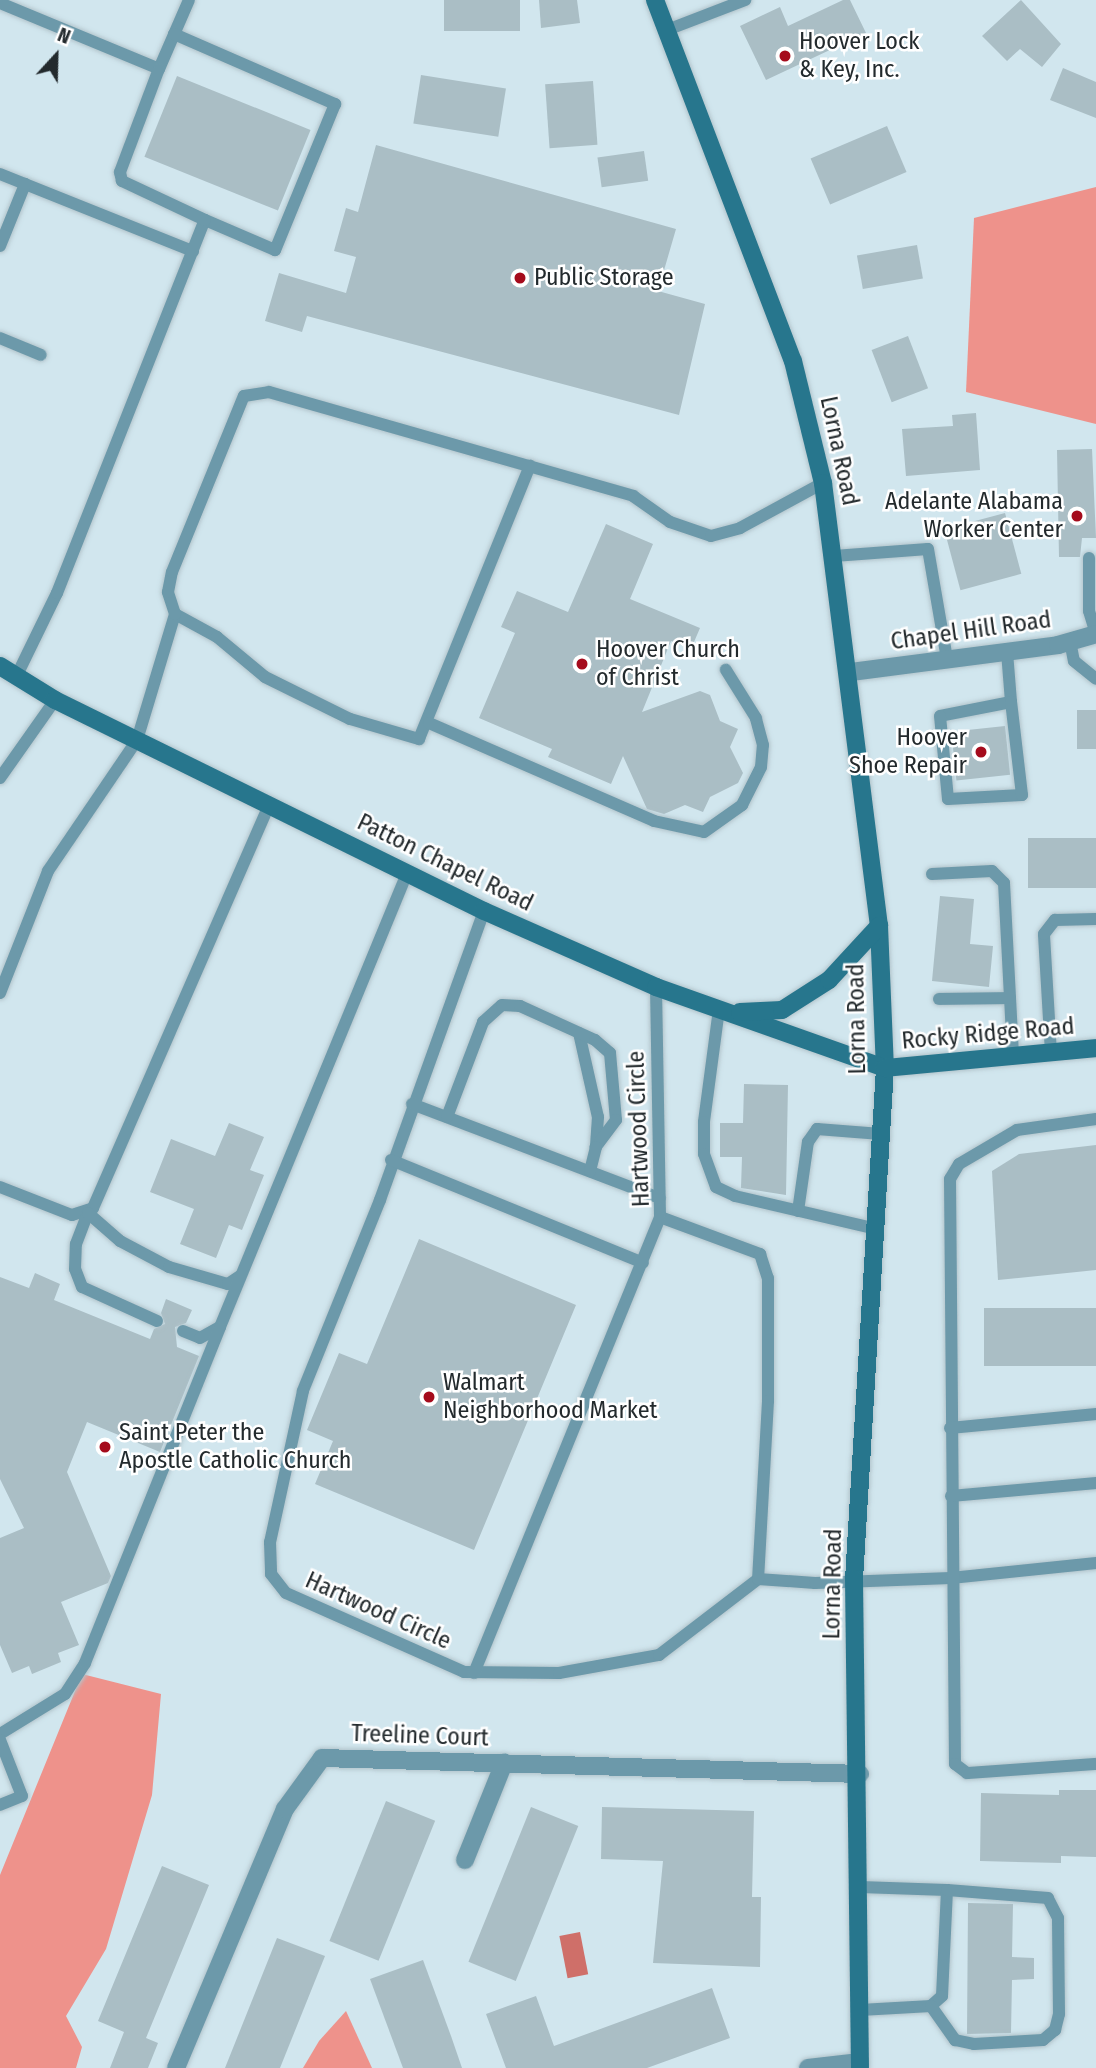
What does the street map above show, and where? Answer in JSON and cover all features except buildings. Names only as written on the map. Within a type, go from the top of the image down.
[{"type":"street","name":"Lorna Road","points":[[655,0],[793,361],[823,483],[851,672],[879,926],[885,1068],[855,1579],[860,1774],[860,2065]]},
{"type":"street","name":"Chapel Hill Road","points":[[851,672],[1007,652],[1096,634]]},
{"type":"street","name":"Patton Chapel Road","points":[[0,667],[55,699],[484,911],[656,986],[885,1068]]},
{"type":"street","points":[[724,1011],[782,1010],[829,980],[879,926]]},
{"type":"street","name":"Rocky Ridge Road","points":[[885,1068],[1096,1048]]},
{"type":"street","name":"Treeline Court","points":[[176,2068],[285,1809],[323,1758],[860,1774]]},
{"type":"street","points":[[465,1860],[504,1763]]},
{"type":"street","points":[[808,2068],[860,2065]]},
{"type":"lane","points":[[174,34],[335,104],[275,250],[122,181],[123,162],[159,69],[174,34],[189,0]]},
{"type":"lane","points":[[667,30],[745,0]]},
{"type":"lane","points":[[0,3],[159,69]]},
{"type":"lane","points":[[0,174],[193,251]]},
{"type":"lane","points":[[0,246],[25,184]]},
{"type":"lane","points":[[17,675],[57,593],[205,220]]},
{"type":"lane","points":[[0,338],[41,355]]},
{"type":"lane","points":[[0,993],[48,871],[137,740],[175,614],[168,592],[172,572],[244,396],[268,392],[634,496],[670,522],[711,536],[740,528],[823,483]]},
{"type":"lane","points":[[175,614],[207,629],[265,677],[350,719],[410,740],[419,738],[429,723],[530,466]]},
{"type":"lane","points":[[834,556],[928,549],[947,659]]},
{"type":"lane","points":[[1089,558],[1089,611],[1096,634]]},
{"type":"lane","points":[[1070,641],[1074,661],[1096,679]]},
{"type":"lane","points":[[1007,652],[1022,795],[948,799],[940,716],[1011,702]]},
{"type":"lane","points":[[429,723],[654,821],[704,832],[742,805],[761,767],[763,745],[756,718],[726,670]]},
{"type":"lane","points":[[0,778],[55,699]]},
{"type":"lane","points":[[157,1321],[82,1287],[75,1269],[76,1244],[270,806]]},
{"type":"lane","points":[[0,1734],[65,1694],[85,1664],[240,1276],[407,873]]},
{"type":"lane","points":[[932,874],[999,876],[1013,1056]]},
{"type":"lane","name":"Hartwood Circle","points":[[484,911],[391,1160],[380,1200],[303,1391],[270,1542],[271,1574],[286,1593],[375,1637],[474,1673],[559,1673],[659,1655],[758,1579],[768,1401],[768,1278],[760,1254],[660,1217],[656,986]]},
{"type":"lane","points":[[1051,1053],[1044,934],[1055,920],[1096,919]]},
{"type":"lane","points":[[939,999],[1010,998]]},
{"type":"lane","points":[[447,1117],[483,1022],[502,1004],[520,1006],[579,1033],[610,1054],[616,1088],[616,1120],[596,1147]]},
{"type":"lane","points":[[724,1011],[704,1122],[704,1154],[716,1187],[798,1211],[877,1229]]},
{"type":"lane","points":[[579,1033],[598,1117],[596,1147],[590,1171]]},
{"type":"lane","points":[[412,1104],[660,1198]]},
{"type":"lane","points":[[1096,1119],[1017,1130],[959,1164],[950,1179],[951,1578],[955,1764],[967,1773],[1096,1763]]},
{"type":"lane","points":[[798,1211],[808,1143],[817,1129],[881,1134]]},
{"type":"lane","points":[[391,1160],[643,1263]]},
{"type":"lane","points":[[0,1187],[72,1215],[88,1213],[120,1241],[169,1267],[228,1284],[240,1276]]},
{"type":"lane","points":[[474,1673],[660,1217]]},
{"type":"lane","points":[[183,1331],[200,1338],[220,1328]]},
{"type":"lane","points":[[950,1428],[1096,1414]]},
{"type":"lane","points":[[951,1496],[1096,1483]]},
{"type":"lane","points":[[758,1579],[951,1578],[1096,1563]]},
{"type":"lane","points":[[0,1740],[22,1796],[0,1805]]},
{"type":"lane","points":[[860,1887],[947,1889],[1048,1898],[1058,1918],[1059,2014],[1055,2030],[1043,2040],[974,2044],[956,2040],[931,2006]]},
{"type":"lane","points":[[860,2010],[931,2006],[942,1996],[947,1889]]},
{"type":"shaded area","points":[[1096,187],[1096,424],[966,392],[974,218]]},
{"type":"shaded area","points":[[82,1674],[161,1694],[152,1795],[106,1949],[66,2016],[82,2047],[76,2068],[0,2068],[0,1875]]},
{"type":"shaded area","points":[[580,1932],[588,1974],[568,1978],[559,1936]]},
{"type":"shaded area","points":[[346,2011],[372,2068],[303,2068],[319,2041]]},
{"type":"place","name":"Hoover Lock & Key, Inc.","points":[[785,56]]},
{"type":"place","name":"Public Storage","points":[[520,278]]},
{"type":"place","name":"Adelante Alabama Worker Center","points":[[1077,516]]},
{"type":"place","name":"Hoover Church of Christ","points":[[582,664]]},
{"type":"place","name":"Hoover Shoe Repair","points":[[981,752]]},
{"type":"place","name":"Walmart Neighborhood Market","points":[[429,1397]]},
{"type":"place","name":"Saint Peter the Apostle Catholic Church","points":[[105,1447]]}]
